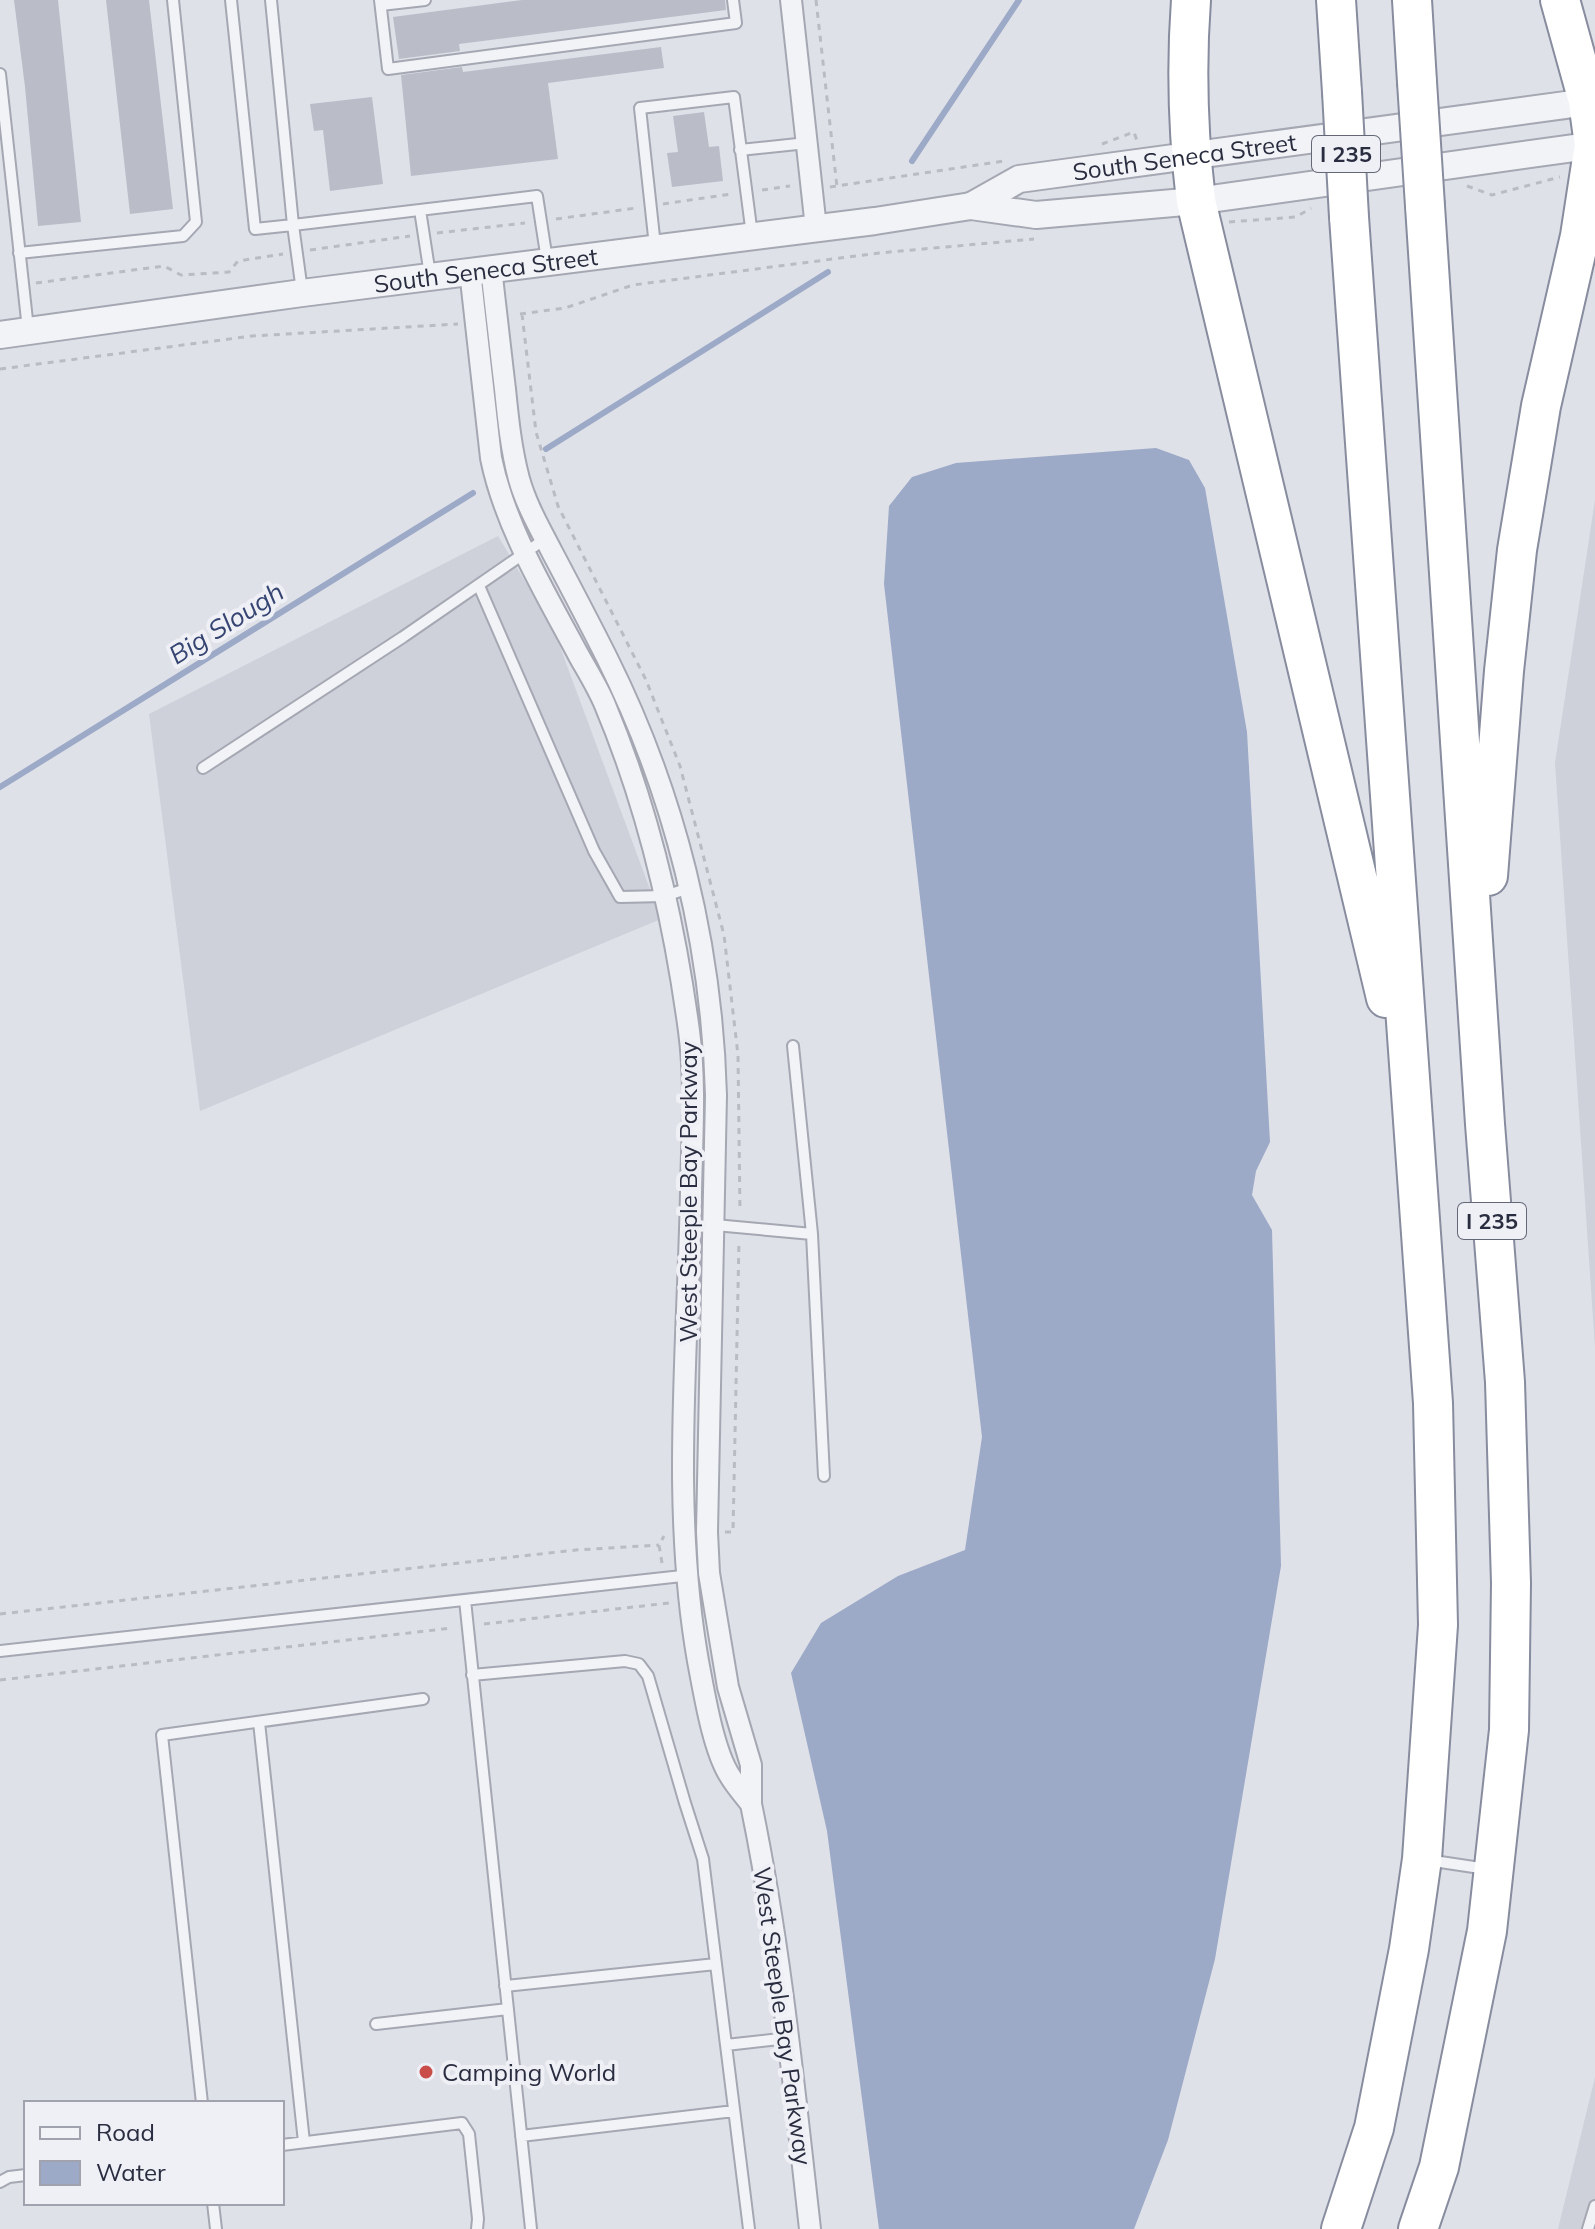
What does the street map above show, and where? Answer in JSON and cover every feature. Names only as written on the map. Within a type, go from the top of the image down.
[{"type":"highway","points":[[1191,0],[1188,69],[1196,201],[1412,1108]]},
{"type":"highway","name":"I 235","points":[[1336,0],[1433,1403],[1438,1609],[1422,1859],[1409,1949],[1374,2128],[1341,2229]]},
{"type":"highway","name":"I 235","points":[[1412,0],[1505,1382],[1511,1583],[1509,1730],[1487,1931],[1439,2167],[1418,2229]]},
{"type":"highway","points":[[1478,1011],[1504,671],[1517,550],[1541,406],[1580,236],[1595,145],[1592,101],[1560,0]]},
{"type":"street","points":[[791,0],[816,228]]},
{"type":"street","name":"South Seneca Street","points":[[971,206],[1019,179],[1592,101]]},
{"type":"street","name":"South Seneca Street","points":[[0,335],[971,206],[1036,215],[1196,201],[1595,145]]},
{"type":"street","name":"West Steeple Bay Parkway","points":[[480,270],[497,318],[511,446],[519,481],[530,509],[608,659],[647,746],[679,846],[709,988],[715,1040],[716,1111],[707,1532],[709,1573],[728,1687],[751,1765],[751,1804],[766,1874],[810,2229]]},
{"type":"street","name":"West Steeple Bay Parkway","points":[[480,270],[475,321],[496,484],[527,553],[605,703],[649,826],[673,927],[690,1035],[693,1117],[683,1486],[686,1576],[694,1638],[713,1727],[728,1774],[751,1804]]},
{"type":"lane","points":[[19,253],[183,236],[196,222],[173,0]]},
{"type":"lane","points":[[231,0],[255,229],[537,196],[547,262]]},
{"type":"lane","points":[[271,0],[302,293]]},
{"type":"lane","points":[[425,0],[380,3],[388,69],[736,23],[733,0]]},
{"type":"lane","points":[[0,74],[28,331]]},
{"type":"lane","points":[[655,248],[640,108],[734,97],[752,236]]},
{"type":"lane","points":[[740,150],[807,143]]},
{"type":"lane","points":[[420,210],[430,276]]},
{"type":"lane","points":[[203,768],[545,539]]},
{"type":"lane","points":[[479,586],[594,851],[620,897],[665,896],[689,888]]},
{"type":"lane","points":[[793,1046],[812,1234],[824,1476]]},
{"type":"lane","points":[[690,1228],[715,1225],[812,1234]]},
{"type":"lane","points":[[0,1651],[709,1573]]},
{"type":"lane","points":[[465,1600],[531,2229]]},
{"type":"lane","points":[[472,1675],[625,1661],[639,1664],[648,1676],[703,1859],[749,2229]]},
{"type":"lane","points":[[202,2101],[162,1735],[423,1699]]},
{"type":"lane","points":[[259,1722],[304,2142]]},
{"type":"lane","points":[[1422,1859],[1494,1870]]},
{"type":"lane","points":[[505,1986],[716,1964]]},
{"type":"lane","points":[[376,2024],[508,2009]]},
{"type":"lane","points":[[726,2045],[788,2038]]},
{"type":"lane","points":[[521,2136],[734,2111]]},
{"type":"lane","points":[[284,2145],[462,2123],[469,2134],[477,2229]]},
{"type":"lane","points":[[0,2182],[24,2175]]},
{"type":"lane","points":[[213,2205],[216,2229]]},
{"type":"lane","points":[[1588,2229],[1595,2206]]},
{"type":"path","points":[[816,0],[837,187]]},
{"type":"path","points":[[1095,146],[1134,132],[1137,141]]},
{"type":"path","points":[[23,285],[164,266],[181,275],[229,272],[238,261],[296,252],[790,186],[837,187],[1004,161]]},
{"type":"path","points":[[497,318],[565,308],[633,285],[879,253],[1034,239]]},
{"type":"path","points":[[522,314],[536,432],[558,506],[646,680],[680,766],[724,935],[738,1055],[741,1174],[733,1532],[707,1532]]},
{"type":"path","points":[[0,369],[252,336],[452,325],[475,321]]},
{"type":"path","points":[[0,1680],[669,1603],[659,1545],[666,1532],[685,1532]]},
{"type":"path","points":[[0,1614],[560,1551],[659,1545]]},
{"type":"shaded area","points":[[1595,500],[1595,1347],[1555,763]]},
{"type":"shaded area","points":[[498,536],[553,628],[661,919],[200,1111],[149,714]]},
{"type":"shaded area","points":[[1595,2077],[1595,2229],[1558,2229]]},
{"type":"water","points":[[1156,448],[1189,460],[1205,488],[1247,732],[1270,1142],[1256,1171],[1252,1195],[1272,1230],[1281,1566],[1215,1959],[1168,2140],[1134,2229],[879,2229],[827,1831],[791,1673],[821,1623],[898,1576],[965,1550],[982,1437],[884,584],[889,506],[912,477],[956,463]]},
{"type":"building","points":[[14,0],[58,0],[81,222],[38,226]]},
{"type":"building","points":[[106,0],[149,0],[173,209],[130,214]]},
{"type":"building","points":[[522,0],[725,0],[726,10],[459,44],[460,51],[399,59],[393,17]]},
{"type":"building","points":[[661,47],[664,68],[548,83],[558,159],[411,176],[401,75],[462,67],[463,72]]},
{"type":"building","points":[[372,97],[383,184],[330,191],[323,130],[314,131],[310,104]]},
{"type":"building","points":[[704,112],[709,147],[719,146],[723,181],[672,187],[667,153],[678,152],[673,116]]},
{"type":"waterway","name":"Big Slough","points":[[912,161],[1019,0]]},
{"type":"waterway","name":"Big Slough","points":[[546,449],[828,272]]},
{"type":"waterway","name":"Big Slough","points":[[0,787],[473,493]]},
{"type":"place","name":"Camping World","points":[[426,2072]]}]
